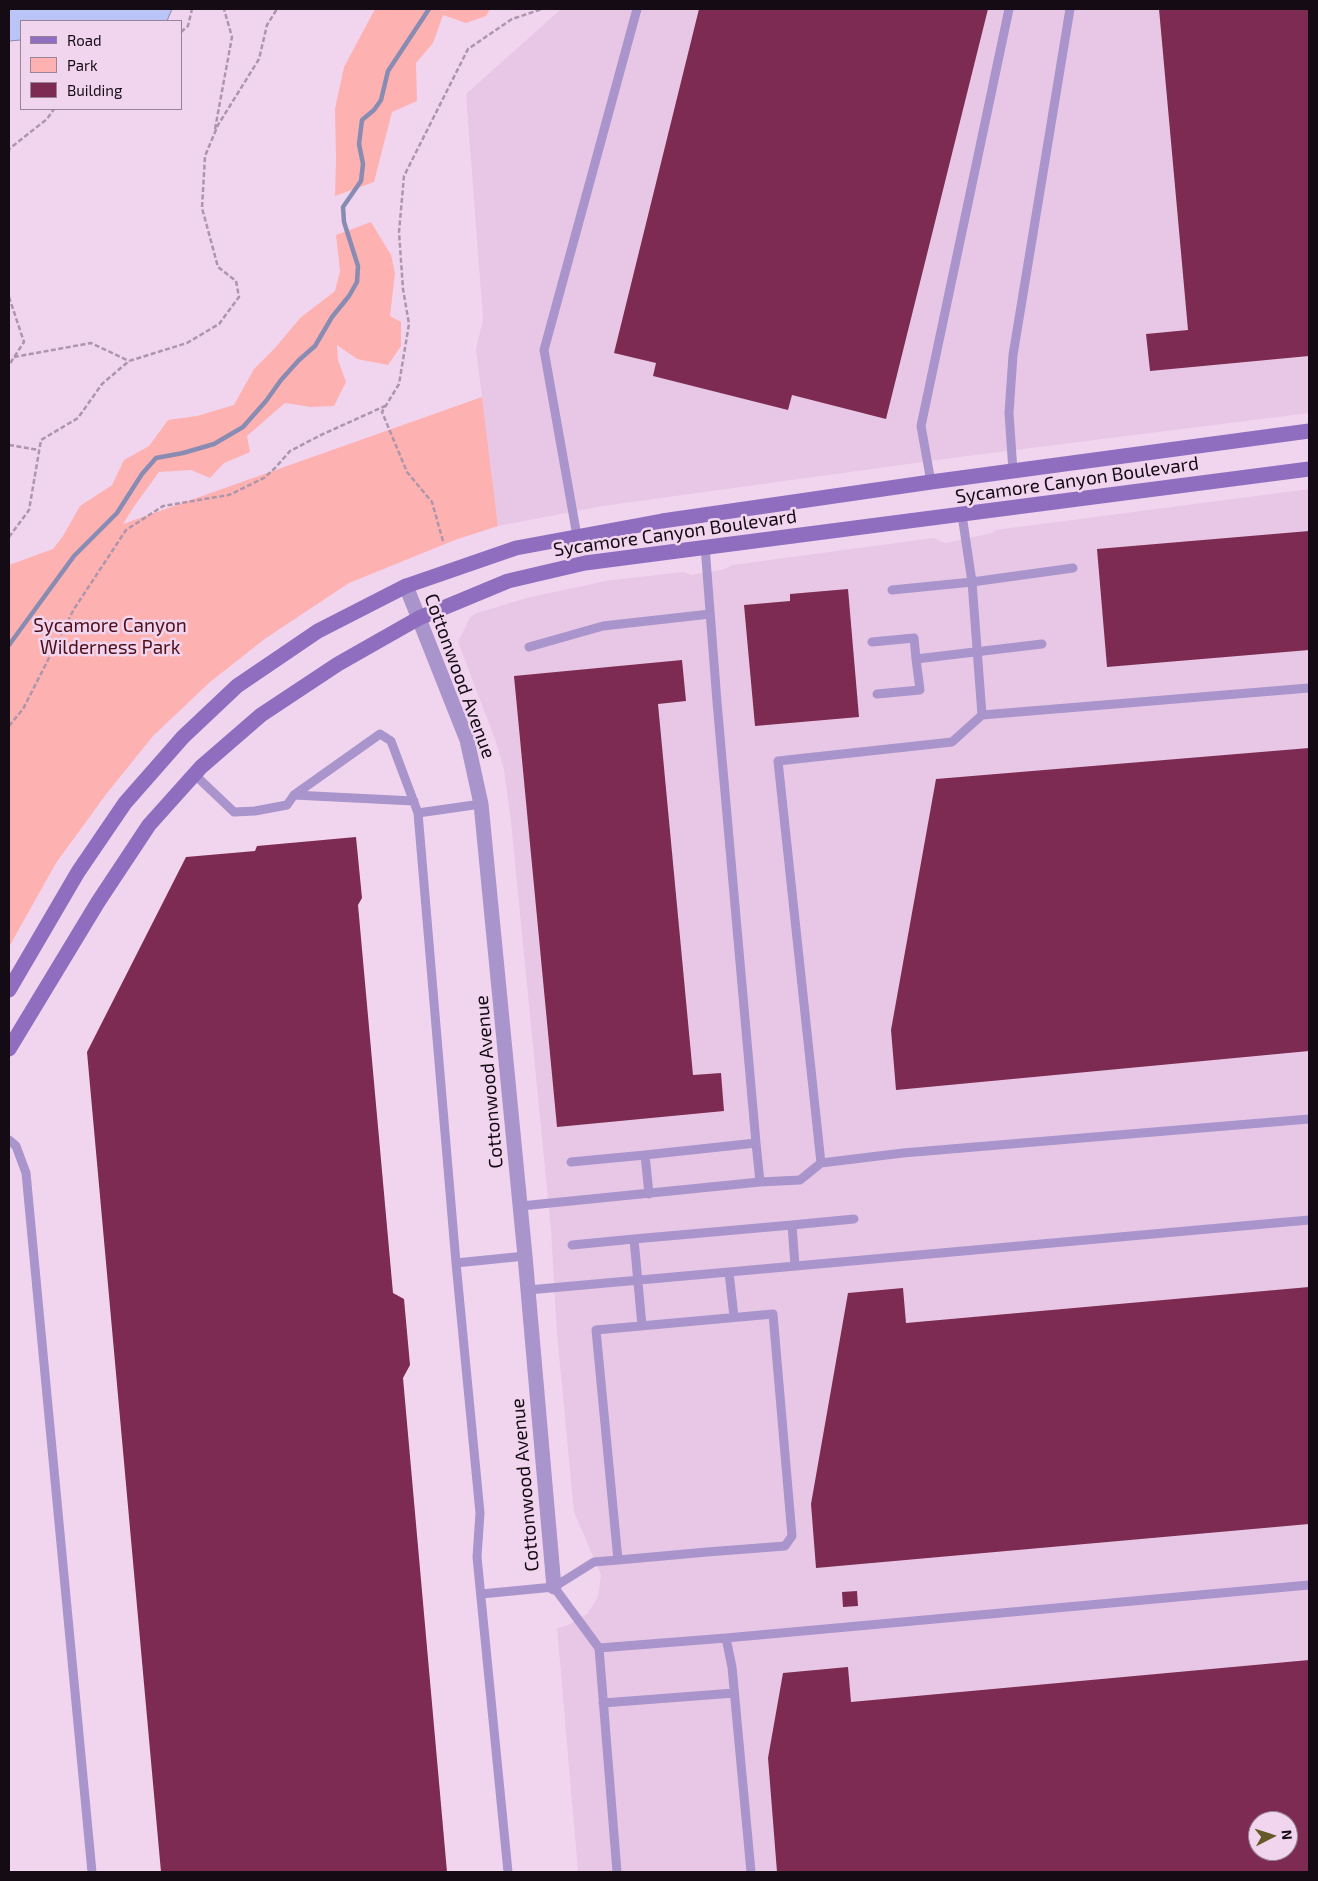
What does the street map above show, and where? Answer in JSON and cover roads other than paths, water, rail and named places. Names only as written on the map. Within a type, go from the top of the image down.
[{"type":"main road","name":"Sycamore Canyon Boulevard","points":[[9,990],[78,872],[125,803],[183,737],[237,686],[318,631],[406,586],[516,548],[662,521],[931,482],[1309,431]]},
{"type":"main road","name":"Sycamore Canyon Boulevard","points":[[9,1049],[98,902],[149,826],[194,774],[261,715],[338,664],[419,618],[508,581],[585,563],[1309,469]]},
{"type":"street","name":"Cottonwood Avenue","points":[[406,586],[467,740],[481,804],[525,1256],[554,1587]]},
{"type":"lane","points":[[577,536],[544,350],[637,9]]},
{"type":"lane","points":[[931,482],[921,426],[1009,9]]},
{"type":"lane","points":[[1013,471],[1009,413],[1013,356],[1070,9]]},
{"type":"lane","points":[[962,515],[972,582],[982,715]]},
{"type":"lane","points":[[705,546],[760,1182]]},
{"type":"lane","points":[[892,590],[972,582],[1073,568]]},
{"type":"lane","points":[[529,647],[603,626],[710,614]]},
{"type":"lane","points":[[872,642],[914,638],[920,690],[877,694]]},
{"type":"lane","points":[[916,659],[1042,644]]},
{"type":"lane","points":[[820,1163],[778,761],[952,742],[982,715],[1309,688]]},
{"type":"lane","points":[[194,774],[234,812],[255,811],[287,805],[294,795],[380,734],[391,741],[418,814],[456,1263],[480,1513],[477,1558],[508,1872]]},
{"type":"lane","points":[[294,795],[414,801]]},
{"type":"lane","points":[[418,814],[481,804]]},
{"type":"lane","points":[[520,1206],[760,1182],[800,1180],[820,1163],[903,1153],[1309,1119]]},
{"type":"lane","points":[[9,1140],[16,1146],[26,1173],[92,1872]]},
{"type":"lane","points":[[572,1162],[756,1143]]},
{"type":"lane","points":[[645,1155],[649,1194]]},
{"type":"lane","points":[[572,1245],[854,1219]]},
{"type":"lane","points":[[528,1290],[1309,1220]]},
{"type":"lane","points":[[792,1225],[795,1266]]},
{"type":"lane","points":[[634,1240],[642,1326]]},
{"type":"lane","points":[[456,1263],[525,1256]]},
{"type":"lane","points":[[729,1272],[734,1317]]},
{"type":"lane","points":[[481,1594],[554,1587],[594,1562],[618,1560],[785,1546],[792,1536],[773,1314],[596,1330],[618,1560]]},
{"type":"lane","points":[[599,1648],[1309,1585]]},
{"type":"lane","points":[[554,1587],[599,1648],[617,1872]]},
{"type":"lane","points":[[726,1638],[732,1667],[751,1872]]},
{"type":"lane","points":[[603,1703],[734,1693]]},
{"type":"water","points":[[9,9],[172,9],[167,20],[20,20],[20,40],[9,41]]},
{"type":"waterway","points":[[9,645],[74,556],[117,513],[142,474],[156,458],[214,444],[243,427],[266,401],[281,380],[315,346],[332,317],[349,296],[357,282],[358,266],[344,222],[343,207],[361,181],[363,164],[359,144],[362,120],[374,110],[381,100],[388,71],[429,9]]},
{"type":"park label","name":"Sycamore Canyon Wilderness Park","points":[[110,637]]}]
